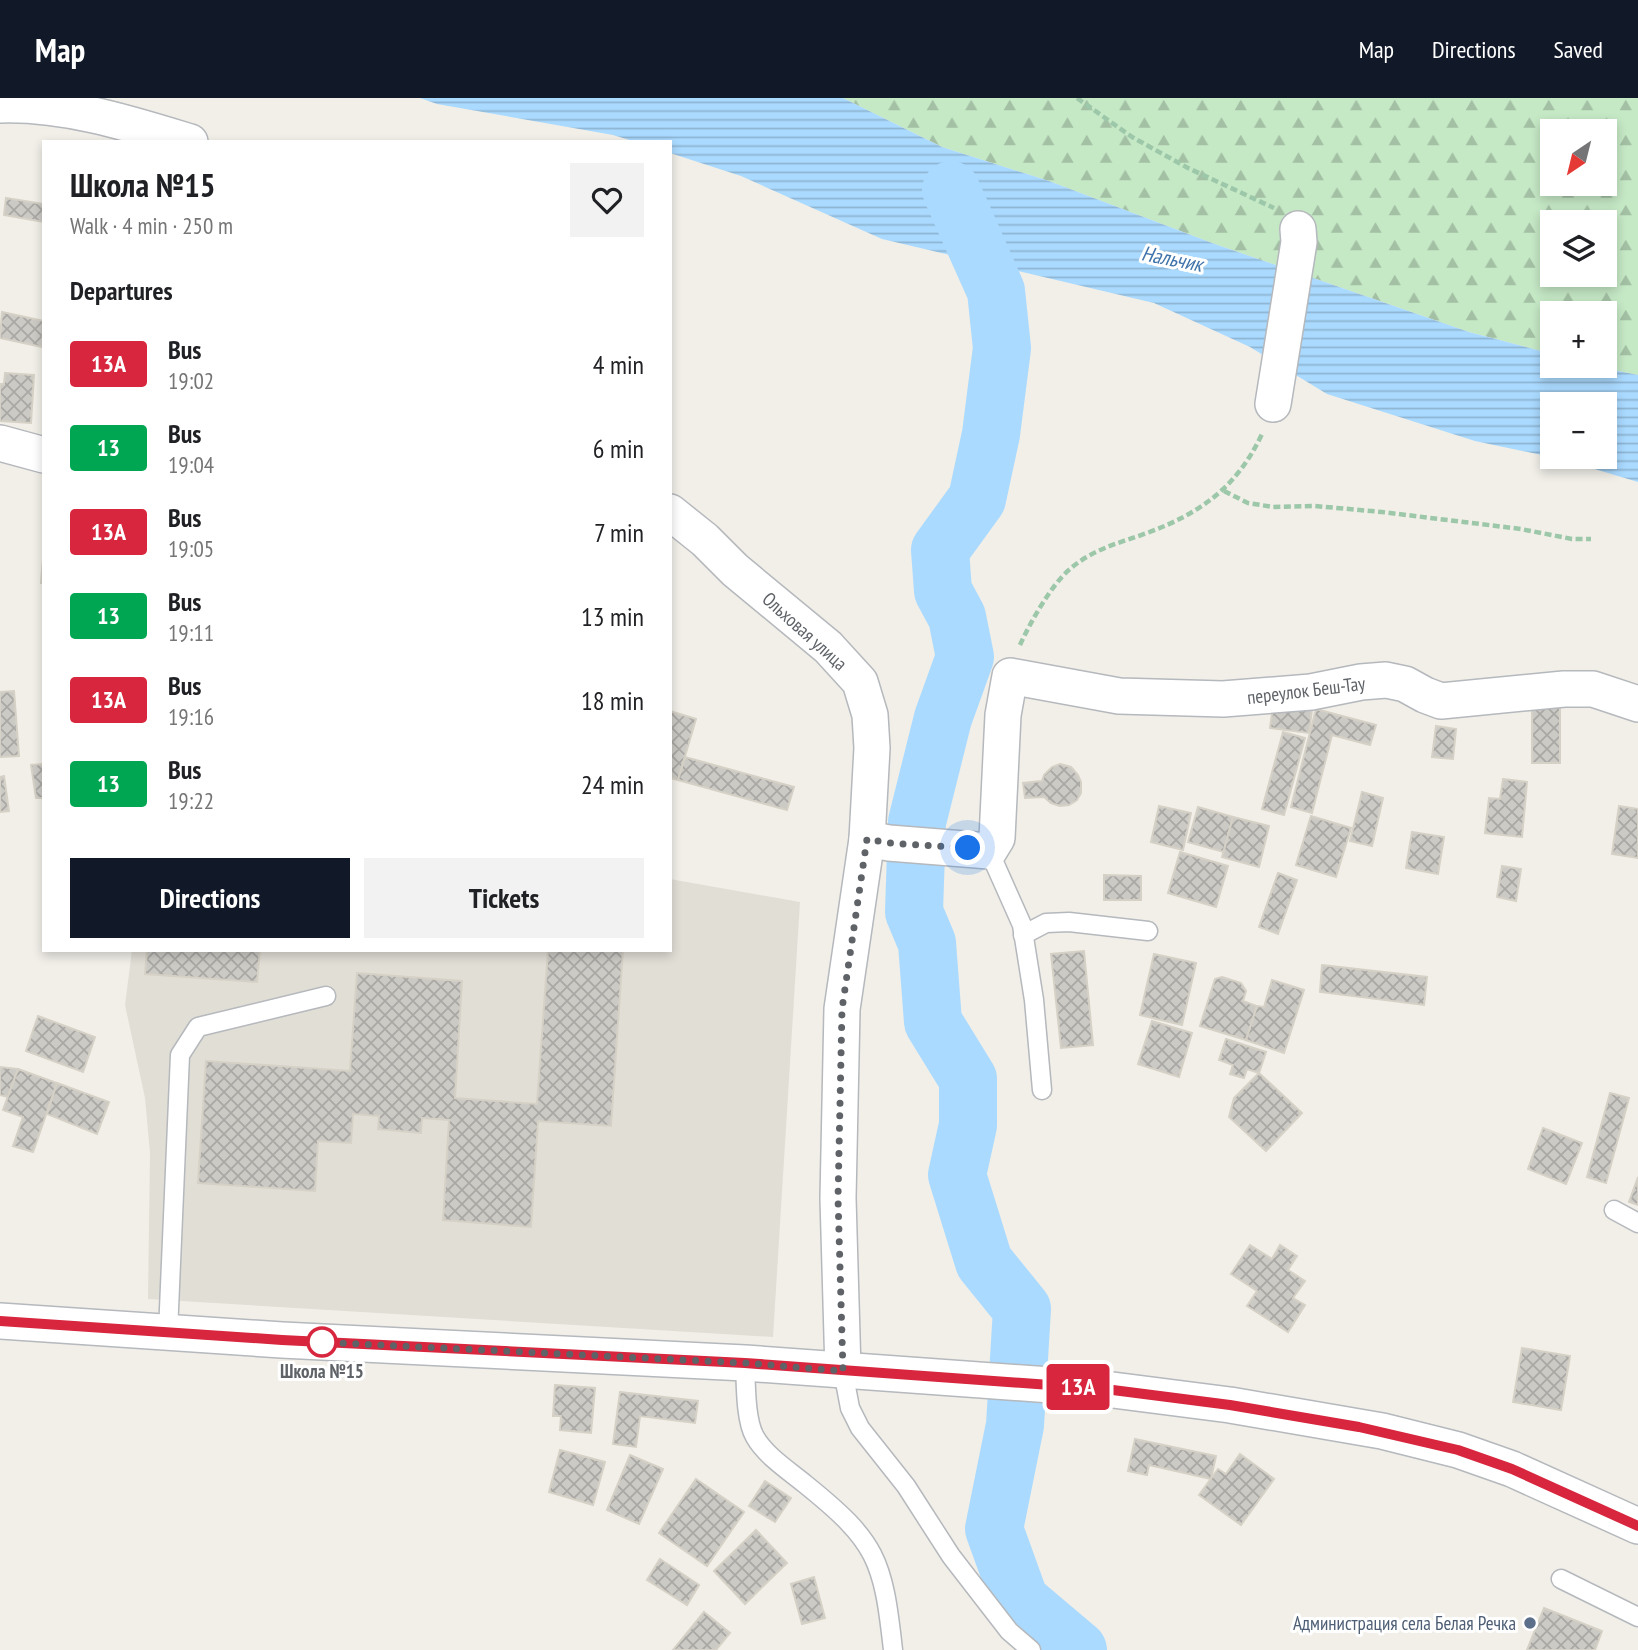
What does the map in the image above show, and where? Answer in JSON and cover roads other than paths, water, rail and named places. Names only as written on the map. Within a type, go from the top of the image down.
[{"type":"street","points":[[0,105],[26,104],[92,114],[183,140]]},
{"type":"street","points":[[1274,401],[1298,236]]},
{"type":"street","points":[[0,443],[42,454]]},
{"type":"street","name":"Ольховая улица","points":[[672,514],[828,648],[860,682],[870,715],[878,841],[842,1009],[838,1198],[843,1371]]},
{"type":"street","name":"переулок Беш-Тау","points":[[979,849],[997,838],[1002,738],[1010,676],[1131,696],[1235,698],[1311,692],[1386,680],[1405,684],[1441,701],[1593,689],[1638,704]]},
{"type":"street","points":[[878,841],[979,849]]},
{"type":"street","points":[[0,1321],[282,1340],[745,1363],[1105,1389],[1230,1405],[1329,1422],[1381,1431],[1458,1450],[1512,1469],[1638,1526]]},
{"type":"lane","points":[[979,849],[1022,925],[1034,1000],[1042,1090]]},
{"type":"lane","points":[[1023,935],[1046,923],[1069,922],[1148,932]]},
{"type":"lane","points":[[168,1332],[180,1055],[198,1027],[326,996]]},
{"type":"lane","points":[[1614,1210],[1638,1223]]},
{"type":"lane","points":[[745,1363],[753,1434],[778,1462],[850,1522],[866,1540],[876,1558],[884,1583],[893,1650]]},
{"type":"lane","points":[[843,1371],[850,1408],[860,1428],[906,1486],[951,1556],[1009,1630],[1031,1650]]},
{"type":"lane","points":[[1561,1579],[1638,1617]]},
{"type":"water","name":"Нальчик","points":[[420,98],[843,98],[942,147],[1049,181],[1212,243],[1469,332],[1540,351],[1540,378],[1617,378],[1617,371],[1638,375],[1638,482],[1594,469],[1617,469],[1617,392],[1540,392],[1540,455],[1475,441],[1327,394],[1250,347],[1154,303],[882,239],[741,176],[672,154],[672,140],[629,140],[437,104]]},
{"type":"waterway","points":[[951,190],[996,291],[1002,348],[991,434],[977,499],[940,550],[943,591],[957,617],[965,657],[943,718],[917,822],[914,912],[927,943],[933,1022],[968,1079],[968,1125],[957,1175],[984,1262],[1022,1309],[1015,1425],[994,1529],[1020,1601],[1078,1650]]},
{"type":"place","name":"Школа №15","points":[[322,1342]]},
{"type":"place","name":"Администрация села Белая Речка","points":[[1530,1623]]}]
